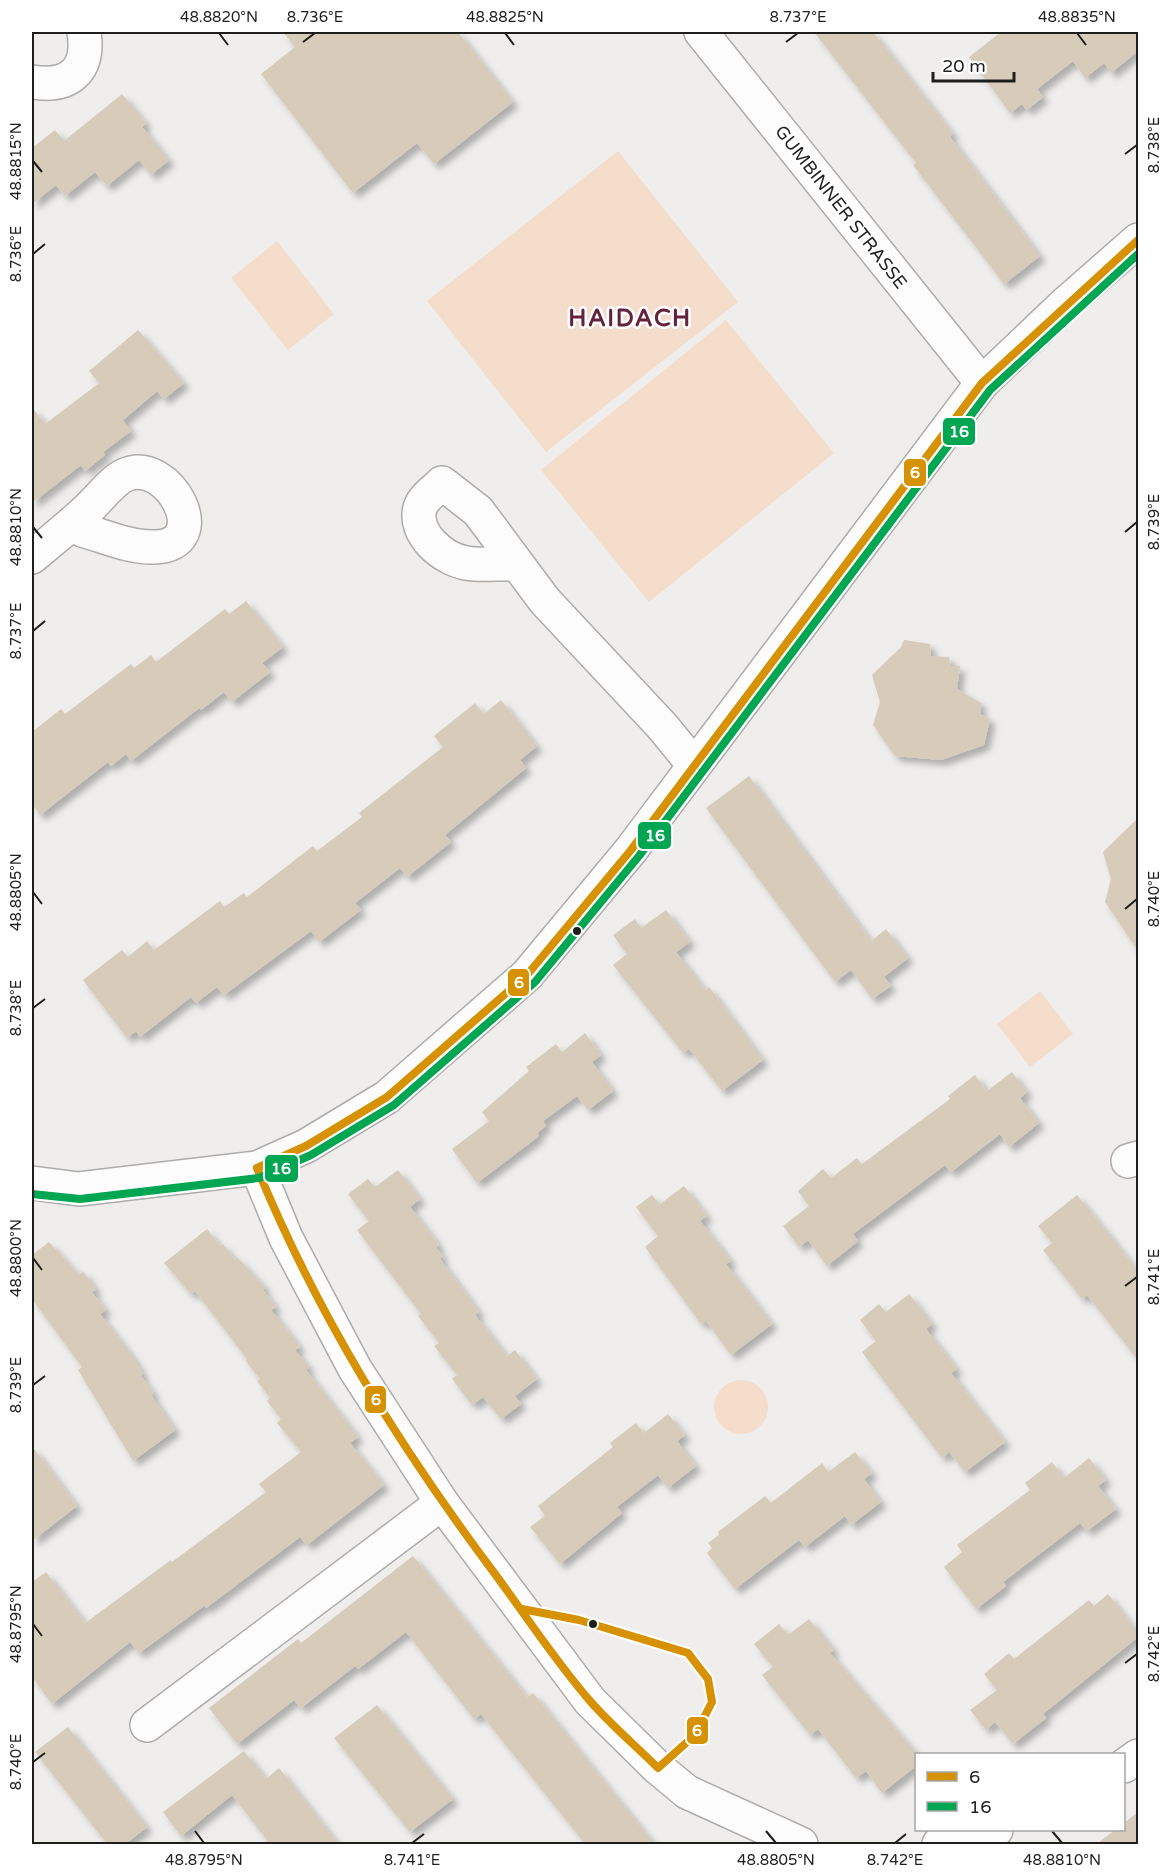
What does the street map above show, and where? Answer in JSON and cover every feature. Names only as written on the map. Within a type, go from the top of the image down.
[{"type":"street","points":[[32,82],[51,85],[72,77],[84,58],[84,32]]},
{"type":"street","name":"GUMBINNER STRASSE","points":[[701,32],[982,383]]},
{"type":"street","points":[[32,1183],[79,1189],[256,1168],[306,1146],[387,1097],[527,975],[631,850],[982,383],[1064,305],[1138,240]]},
{"type":"street","points":[[32,557],[74,522]]},
{"type":"street","points":[[517,564],[545,601],[662,726],[694,765]]},
{"type":"street","points":[[256,1168],[286,1238],[355,1369],[442,1503],[590,1701],[658,1768],[687,1791],[801,1845]]},
{"type":"street","points":[[147,1725],[442,1503]]},
{"type":"street","points":[[1125,1765],[1138,1756]]},
{"type":"street","points":[[939,1845],[992,1831]]},
{"type":"shaded area","points":[[618,151],[738,302],[546,452],[427,301]]},
{"type":"shaded area","points":[[277,241],[334,314],[288,350],[231,278]]},
{"type":"shaded area","points":[[726,320],[834,453],[649,602],[541,470]]},
{"type":"shaded area","points":[[1040,991],[1073,1034],[1030,1067],[997,1024]]},
{"type":"shaded area","points":[[741,1380],[751,1382],[760,1388],[766,1397],[768,1407],[766,1417],[760,1426],[751,1432],[741,1434],[731,1432],[722,1426],[716,1417],[714,1407],[716,1397],[722,1388],[731,1382]]},
{"type":"building","points":[[283,32],[458,32],[513,102],[434,164],[417,143],[353,193],[261,74],[295,47]]},
{"type":"building","points":[[814,32],[873,32],[953,134],[950,137],[1040,256],[1004,284],[913,165],[916,163]]},
{"type":"building","points":[[1001,32],[1138,32],[1138,51],[1111,73],[1104,63],[1085,78],[1073,61],[1037,89],[1043,97],[1027,110],[1022,104],[1010,113],[969,57]]},
{"type":"building","points":[[122,94],[146,123],[142,127],[169,160],[151,175],[139,160],[107,186],[95,172],[65,196],[56,185],[32,204],[32,148],[55,130],[64,141]]},
{"type":"building","points":[[138,330],[184,383],[164,399],[157,391],[123,420],[131,431],[103,452],[105,455],[85,471],[81,465],[32,503],[32,407],[45,424],[99,383],[89,371]]},
{"type":"building","points":[[246,601],[283,647],[262,663],[270,672],[232,702],[224,692],[201,710],[199,708],[131,761],[126,754],[111,766],[108,762],[40,815],[32,804],[32,732],[61,709],[65,714],[131,664],[134,668],[151,655],[156,662],[225,609],[229,614]]},
{"type":"building","points":[[904,640],[930,644],[931,656],[949,657],[951,666],[960,666],[957,689],[981,703],[980,714],[990,719],[984,745],[941,760],[895,756],[873,725],[880,702],[872,675],[901,647]]},
{"type":"building","points":[[501,700],[537,746],[520,760],[526,768],[445,835],[451,842],[407,877],[400,868],[355,903],[361,910],[319,942],[311,931],[224,995],[217,987],[196,1003],[191,997],[140,1037],[136,1031],[127,1038],[83,980],[122,950],[128,957],[147,941],[154,950],[220,901],[224,907],[244,893],[247,897],[313,846],[317,851],[362,817],[359,813],[443,747],[434,736],[475,703],[484,714]]},
{"type":"building","points":[[749,776],[871,941],[886,929],[908,958],[884,977],[891,986],[872,999],[851,970],[835,982],[706,808]]},
{"type":"building","points":[[1138,818],[1138,951],[1105,902],[1111,879],[1103,852]]},
{"type":"building","points":[[666,910],[690,942],[676,952],[705,990],[709,987],[763,1060],[722,1091],[689,1049],[683,1053],[613,965],[627,954],[613,935],[635,919],[641,928]]},
{"type":"building","points":[[585,1033],[601,1055],[592,1062],[613,1091],[588,1110],[577,1096],[543,1121],[546,1126],[537,1133],[539,1136],[477,1183],[452,1149],[489,1121],[482,1112],[529,1071],[526,1067],[556,1044],[562,1052]]},
{"type":"building","points":[[1012,1072],[1027,1092],[1020,1098],[1039,1123],[1009,1147],[1000,1134],[951,1172],[945,1165],[853,1234],[858,1241],[827,1266],[808,1240],[799,1247],[783,1226],[809,1206],[798,1191],[823,1169],[831,1178],[857,1158],[862,1164],[950,1099],[948,1096],[975,1075],[987,1091]]},
{"type":"building","points":[[398,1170],[420,1199],[410,1207],[439,1245],[436,1248],[443,1256],[440,1259],[479,1312],[475,1315],[507,1356],[515,1350],[537,1379],[515,1396],[521,1404],[501,1419],[483,1397],[472,1405],[452,1379],[457,1375],[434,1346],[439,1343],[418,1316],[421,1314],[357,1230],[369,1221],[348,1194],[368,1179],[375,1187]]},
{"type":"building","points":[[684,1186],[707,1216],[700,1221],[731,1261],[726,1264],[772,1324],[731,1355],[706,1321],[701,1324],[645,1247],[658,1236],[636,1207],[652,1195],[660,1204]]},
{"type":"building","points":[[1077,1195],[1138,1271],[1138,1360],[1087,1295],[1082,1299],[1043,1250],[1052,1243],[1038,1226]]},
{"type":"building","points":[[207,1229],[220,1246],[223,1244],[235,1260],[238,1258],[265,1287],[263,1290],[276,1307],[271,1310],[300,1347],[295,1350],[309,1367],[306,1370],[358,1437],[350,1443],[384,1485],[307,1545],[300,1537],[206,1608],[205,1605],[139,1653],[130,1642],[52,1704],[32,1677],[32,1582],[46,1572],[85,1623],[266,1492],[259,1484],[301,1452],[277,1423],[281,1419],[267,1401],[270,1398],[257,1381],[260,1379],[245,1360],[247,1359],[195,1291],[191,1294],[164,1263]]},
{"type":"building","points":[[49,1242],[79,1275],[83,1271],[96,1289],[92,1292],[106,1310],[100,1314],[132,1356],[143,1374],[141,1376],[154,1393],[151,1395],[175,1430],[133,1461],[78,1370],[82,1367],[32,1299],[32,1255]]},
{"type":"building","points":[[909,1294],[932,1324],[926,1329],[957,1369],[951,1373],[1005,1442],[965,1472],[949,1452],[942,1458],[862,1352],[876,1341],[860,1320],[879,1304],[886,1312]]},
{"type":"building","points":[[668,1414],[685,1435],[677,1441],[696,1466],[668,1488],[658,1475],[617,1507],[622,1513],[560,1564],[530,1527],[545,1516],[538,1506],[613,1447],[610,1443],[636,1423],[644,1433]]},
{"type":"building","points":[[32,1446],[77,1506],[32,1541]]},
{"type":"building","points":[[855,1452],[872,1473],[864,1479],[881,1502],[851,1525],[845,1516],[805,1547],[799,1540],[735,1589],[707,1553],[712,1548],[708,1543],[719,1535],[718,1532],[765,1496],[771,1503],[822,1463],[828,1472]]},
{"type":"building","points":[[1089,1458],[1106,1480],[1098,1486],[1116,1509],[1087,1531],[1080,1523],[1003,1582],[1006,1586],[976,1609],[944,1567],[962,1552],[957,1545],[1030,1490],[1025,1483],[1052,1462],[1064,1478]]},
{"type":"building","points":[[413,1556],[527,1697],[533,1693],[655,1845],[586,1845],[481,1714],[474,1719],[406,1632],[358,1669],[355,1666],[301,1708],[294,1700],[237,1744],[209,1708],[298,1639],[301,1643]]},
{"type":"building","points":[[1108,1594],[1138,1633],[1138,1637],[1043,1714],[1046,1718],[1013,1744],[995,1722],[986,1730],[970,1710],[997,1690],[984,1674],[1009,1653],[1014,1659],[1089,1600],[1094,1606]]},
{"type":"building","points":[[809,1619],[834,1650],[830,1653],[916,1753],[915,1767],[882,1793],[866,1771],[856,1778],[818,1729],[810,1735],[762,1675],[773,1667],[754,1644],[779,1624],[788,1635]]},
{"type":"building","points":[[377,1705],[453,1799],[410,1832],[334,1738]]},
{"type":"building","points":[[68,1727],[147,1827],[124,1845],[108,1845],[35,1752]]},
{"type":"building","points":[[244,1751],[266,1779],[279,1768],[339,1845],[271,1845],[232,1795],[181,1836],[163,1812]]},
{"type":"building","points":[[1138,1812],[1138,1845],[1095,1845],[1114,1831],[1125,1831],[1125,1822]]},
{"type":"transit line","name":"6","points":[[257,1168],[306,1146],[387,1097],[527,975],[631,850],[982,383],[1138,240]]},
{"type":"transit line","name":"16","points":[[32,1194],[80,1199],[259,1178],[311,1155],[394,1105],[535,982],[639,856],[990,390],[1138,254]]},
{"type":"transit line","name":"6","points":[[257,1168],[306,1276],[363,1378],[426,1477],[565,1671],[598,1710],[658,1768],[695,1735],[712,1702],[708,1679],[688,1653],[579,1620],[522,1609]]},
{"type":"district","name":"HAIDACH","points":[[630,318]]}]
